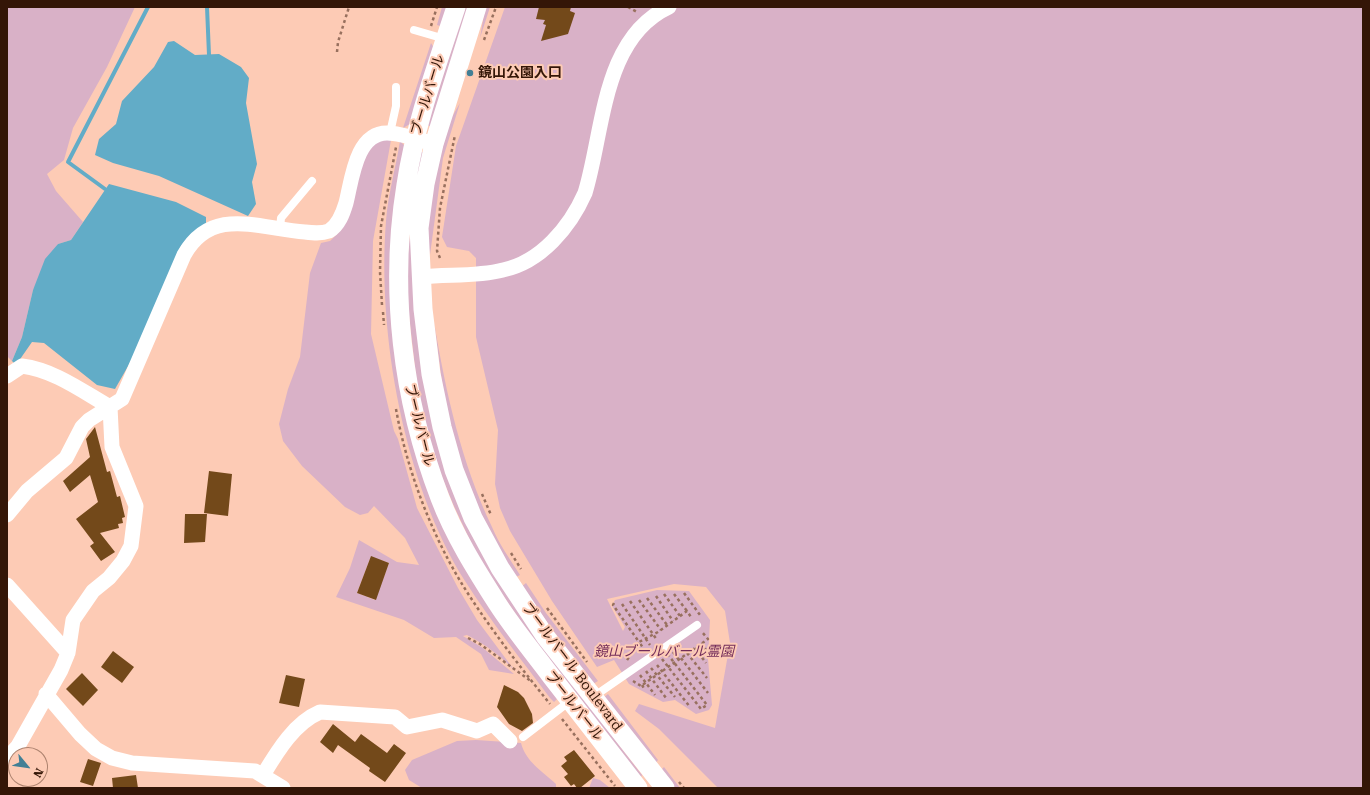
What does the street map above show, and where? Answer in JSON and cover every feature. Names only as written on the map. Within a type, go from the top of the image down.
[{"type":"street","name":"ブールバール","points":[[456,7],[415,139],[400,227],[398,274],[400,315],[406,367],[421,438],[440,499],[474,566],[498,605],[563,706],[638,788]]},
{"type":"street","name":"ブールバール Boulevard","points":[[477,7],[434,144],[425,184],[419,228],[423,309],[431,374],[442,427],[454,470],[473,518],[500,568],[545,636],[660,783]]},
{"type":"street","points":[[421,277],[471,275],[504,270],[536,254],[563,230],[579,207],[585,193],[609,91],[623,50],[644,24],[669,7]]},
{"type":"street","points":[[7,515],[27,492],[66,458],[82,427],[89,420],[122,399],[184,256],[196,238],[220,225],[236,223],[314,233],[330,230],[342,215],[364,144],[372,136],[390,133],[434,144]]},
{"type":"street","points":[[7,376],[22,366],[37,368],[63,380],[110,407]]},
{"type":"street","points":[[7,758],[18,746],[46,694],[61,670],[68,653],[73,620],[93,591],[109,578],[123,561],[131,546],[136,506],[112,447],[110,407]]},
{"type":"street","points":[[7,585],[68,653]]},
{"type":"street","points":[[46,694],[80,734],[96,749],[112,758],[132,763],[255,771],[283,788]]},
{"type":"street","points":[[263,776],[284,744],[310,716],[320,712],[395,717],[407,727],[442,720],[477,732],[493,724],[516,739]]},
{"type":"lane","points":[[414,30],[445,39]]},
{"type":"lane","points":[[390,133],[396,106],[396,87]]},
{"type":"lane","points":[[280,229],[280,218],[312,181]]},
{"type":"lane","points":[[593,697],[699,621]]},
{"type":"lane","points":[[516,739],[563,706]]},
{"type":"path","points":[[337,52],[338,42],[349,7]]},
{"type":"path","points":[[483,44],[496,7]]},
{"type":"path","points":[[628,7],[641,14]]},
{"type":"path","points":[[440,258],[437,251],[440,208],[456,129]]},
{"type":"path","points":[[479,488],[492,519]]},
{"type":"path","points":[[509,550],[522,570]]},
{"type":"path","points":[[684,593],[699,621]]},
{"type":"path","points":[[664,594],[680,616]]},
{"type":"path","points":[[674,594],[687,611]]},
{"type":"path","points":[[656,596],[673,621]]},
{"type":"path","points":[[647,598],[667,625]]},
{"type":"path","points":[[628,659],[639,642],[660,631],[639,600]]},
{"type":"path","points":[[630,602],[658,642]]},
{"type":"path","points":[[543,603],[588,663]]},
{"type":"path","points":[[614,603],[613,605],[644,649]]},
{"type":"path","points":[[622,604],[650,645]]},
{"type":"path","points":[[468,638],[480,644],[534,684]]},
{"type":"path","points":[[702,643],[706,650]]},
{"type":"path","points":[[695,648],[706,663]]},
{"type":"path","points":[[688,653],[707,678]]},
{"type":"path","points":[[662,659],[701,709],[707,705],[668,655]]},
{"type":"path","points":[[645,690],[641,685],[680,659],[708,693]]},
{"type":"path","points":[[656,663],[690,707]]},
{"type":"path","points":[[651,668],[675,697]]},
{"type":"path","points":[[646,671],[666,698]]},
{"type":"path","points":[[640,674],[655,695]]},
{"type":"path","points":[[563,706],[617,788]]},
{"type":"path","points":[[660,783],[684,788]]},
{"type":"green space","points":[[7,7],[135,7],[107,67],[73,128],[64,160],[47,174],[56,191],[83,222],[71,240],[58,244],[33,290],[22,337],[12,361],[7,356]]},
{"type":"green space","points":[[442,7],[449,7],[440,26],[437,25]]},
{"type":"green space","points":[[464,7],[471,7],[431,126],[429,126],[427,124]]},
{"type":"green space","points":[[490,7],[480,38],[485,8]]},
{"type":"green space","name":"鏡山ブールバール霊園","points":[[505,7],[1363,7],[1363,788],[718,788],[659,729],[635,711],[639,704],[715,728],[730,643],[725,611],[706,587],[674,584],[607,599],[623,631],[625,627],[612,606],[615,600],[657,590],[689,591],[710,620],[708,659],[712,705],[709,710],[696,714],[675,700],[663,702],[629,684],[614,660],[597,667],[552,601],[510,531],[500,508],[495,484],[498,430],[476,337],[476,258],[469,251],[447,247],[442,237],[456,146]]},
{"type":"green space","points":[[431,43],[434,48],[410,124],[403,128]]},
{"type":"green space","points":[[460,103],[443,158],[430,255],[426,230],[432,188],[449,122]]},
{"type":"green space","points":[[380,139],[391,140],[373,241],[371,334],[394,431],[398,439],[417,508],[458,588],[477,620],[515,671],[487,647],[467,635],[463,636],[483,648],[514,674],[489,670],[481,654],[456,637],[434,638],[404,620],[336,597],[350,568],[359,540],[397,562],[419,565],[405,538],[374,506],[368,513],[360,515],[345,507],[302,466],[283,441],[279,424],[288,389],[300,357],[310,273],[321,243],[330,241],[341,230],[366,151]],"holes":[[[371,556],[365,596],[357,593]],[[381,560],[389,563],[375,600],[367,597]]]},
{"type":"green space","points":[[400,141],[406,147],[392,221],[427,484],[557,699],[554,702],[496,626],[465,581],[444,542],[426,500],[411,454],[399,407],[391,359],[386,311],[384,265],[387,211]]},
{"type":"green space","points":[[419,152],[423,152],[417,196],[451,487],[582,696],[642,775],[641,777],[558,677],[479,560],[453,504],[435,460],[418,394],[405,280]]},
{"type":"green space","points":[[434,322],[449,401],[463,452],[481,502],[495,533],[520,575],[516,577],[498,550],[466,482],[447,420]]},
{"type":"green space","points":[[526,583],[546,613],[598,681],[593,684],[521,587]]},
{"type":"green space","points":[[608,694],[658,760],[655,764],[603,698]]},
{"type":"green space","points":[[476,740],[521,743],[527,756],[556,784],[556,788],[422,788],[409,780],[405,770],[412,760],[457,741]]},
{"type":"green space","points":[[664,767],[680,788],[673,788],[660,771]]},
{"type":"green space","points":[[593,778],[600,780],[610,788],[589,788]]},
{"type":"water","points":[[174,41],[195,55],[219,54],[241,67],[249,78],[246,103],[257,164],[252,182],[256,204],[248,216],[159,176],[113,163],[95,155],[99,139],[116,124],[122,101],[154,67],[168,42]]},
{"type":"water","points":[[109,184],[176,202],[206,217],[206,224],[191,234],[181,246],[131,361],[115,389],[97,385],[44,343],[32,342],[16,365],[12,361],[22,337],[33,290],[45,259],[58,244],[71,240]]},
{"type":"building","points":[[539,7],[571,7],[570,11],[575,13],[568,34],[541,41],[546,25],[543,24],[545,20],[536,19]]},
{"type":"building","points":[[95,427],[107,472],[110,471],[117,497],[120,496],[125,517],[122,518],[123,523],[118,524],[119,528],[100,533],[115,552],[101,561],[90,546],[94,543],[76,519],[98,502],[90,475],[70,492],[63,481],[90,457],[86,439]]},
{"type":"building","points":[[209,471],[232,474],[228,516],[204,513]]},
{"type":"building","points":[[185,514],[207,514],[205,542],[184,543]]},
{"type":"building","points":[[371,556],[389,563],[376,600],[357,593]]},
{"type":"building","points":[[113,651],[134,667],[122,683],[101,667]]},
{"type":"building","points":[[82,673],[98,690],[83,706],[66,689]]},
{"type":"building","points":[[286,675],[305,679],[299,707],[279,703]]},
{"type":"building","points":[[504,685],[518,692],[524,698],[532,714],[533,723],[522,731],[509,724],[497,707]]},
{"type":"building","points":[[333,724],[355,742],[361,734],[387,753],[394,744],[406,753],[385,782],[369,771],[370,768],[338,745],[333,753],[320,742]]},
{"type":"building","points":[[574,750],[595,776],[580,788],[577,788],[574,784],[571,786],[564,777],[568,774],[561,766],[567,761],[564,757]]},
{"type":"building","points":[[88,759],[101,763],[93,786],[80,782]]},
{"type":"building","points":[[136,775],[138,788],[113,788],[112,778]]},
{"type":"waterway","points":[[105,189],[68,162],[148,7]]},
{"type":"waterway","points":[[207,7],[209,55]]},
{"type":"place","name":"鏡山公園入口","points":[[470,73]]}]
